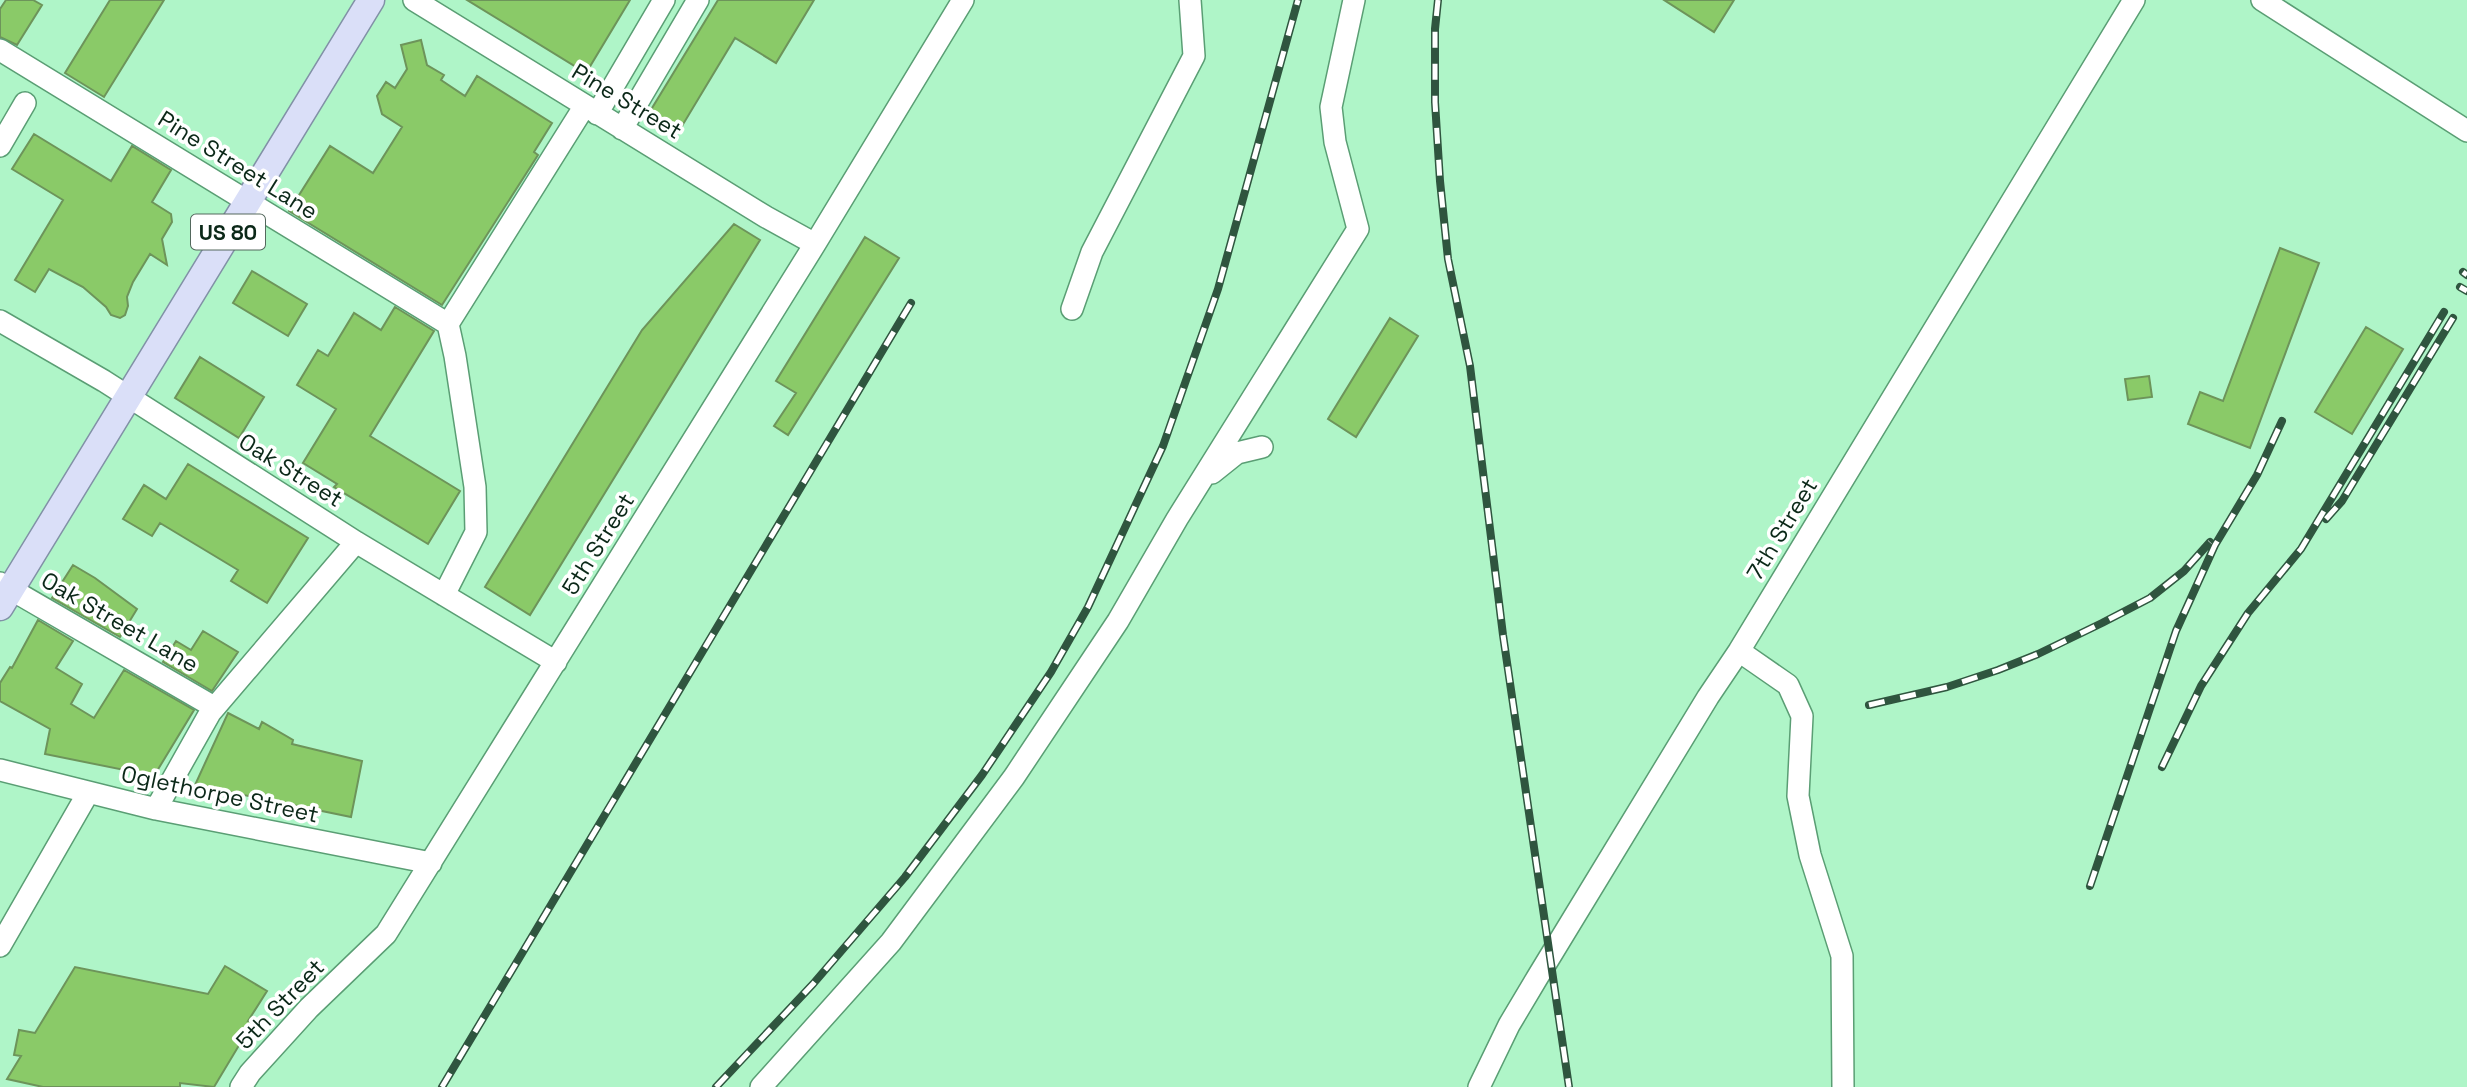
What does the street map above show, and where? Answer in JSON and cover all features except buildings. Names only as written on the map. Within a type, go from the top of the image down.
[{"type":"main road","name":"US 80","points":[[4,593],[371,0]]},
{"type":"street","name":"Pine Street","points":[[414,0],[591,111],[815,244]]},
{"type":"street","points":[[444,595],[475,532],[475,487],[456,356],[448,324],[664,0]]},
{"type":"street","points":[[622,129],[698,0]]},
{"type":"street","name":"5th Street","points":[[241,1087],[250,1073],[309,1008],[386,934],[815,244],[963,0]]},
{"type":"street","points":[[1072,309],[1092,252],[1194,56],[1190,0]]},
{"type":"street","points":[[761,1087],[891,942],[1014,777],[1118,621],[1197,486],[1357,229],[1335,142],[1331,107],[1354,0]]},
{"type":"street","name":"7th Street","points":[[1479,1087],[1509,1024],[2134,0]]},
{"type":"street","points":[[2262,0],[2467,131]]},
{"type":"street","name":"Pine Street Lane","points":[[0,50],[448,324]]},
{"type":"street","points":[[0,146],[25,103]]},
{"type":"street","name":"Oak Street","points":[[0,321],[104,381],[356,542],[556,662]]},
{"type":"street","points":[[1197,486],[1237,453],[1262,447]]},
{"type":"street","points":[[156,809],[214,707],[356,542]]},
{"type":"street","name":"Oak Street Lane","points":[[4,593],[214,707]]},
{"type":"street","points":[[1739,651],[1788,685],[1802,716],[1798,796],[1810,855],[1842,956],[1843,1087]]},
{"type":"street","name":"Oglethorpe Street","points":[[0,770],[156,809],[431,863]]},
{"type":"street","points":[[0,946],[88,793]]},
{"type":"railway","points":[[716,1087],[813,984],[905,877],[982,775],[1051,672],[1088,607],[1163,446],[1218,289],[1298,0]]},
{"type":"railway","points":[[1438,0],[1435,29],[1435,102],[1448,259],[1470,366],[1503,635],[1569,1087]]},
{"type":"railway","points":[[2463,272],[2467,275]]},
{"type":"railway","points":[[2460,287],[2467,291]]},
{"type":"railway","points":[[442,1087],[911,303]]},
{"type":"railway","points":[[2162,767],[2201,686],[2248,613],[2301,549],[2444,312]]},
{"type":"railway","points":[[2326,519],[2342,501],[2453,318]]},
{"type":"railway","points":[[2090,886],[2176,631],[2215,545],[2257,475],[2282,421]]},
{"type":"railway","points":[[1869,705],[1947,687],[2038,654],[2150,598],[2184,571],[2210,542]]}]
